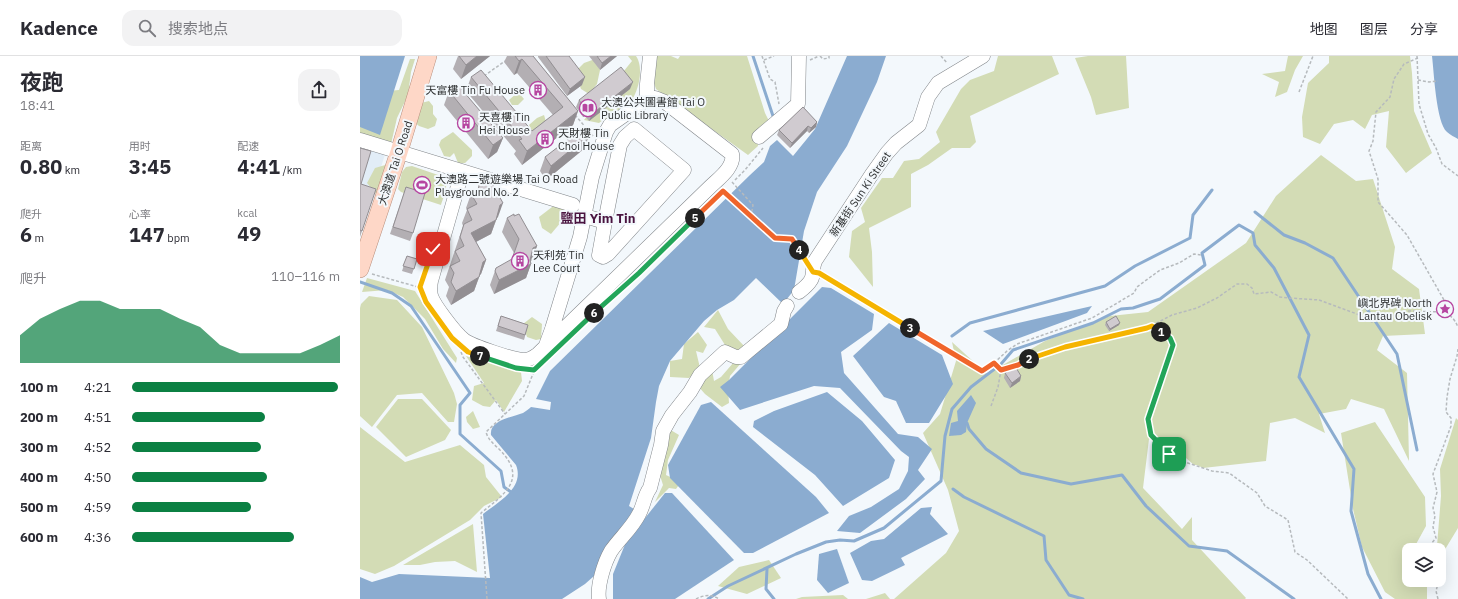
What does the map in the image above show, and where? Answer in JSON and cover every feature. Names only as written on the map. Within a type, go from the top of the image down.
[{"type":"main road","name":"大澳道 Tai O Road","points":[[360,269],[399,152],[428,56]]},
{"type":"street","points":[[647,99],[650,56]]},
{"type":"street","points":[[759,138],[798,104],[799,56]]},
{"type":"street","name":"新基街 Sun Ki Street","points":[[799,292],[811,280],[813,272],[812,268],[815,261],[872,174],[896,142],[920,124],[928,97],[938,83],[983,56]]},
{"type":"street","points":[[462,172],[431,281],[430,291],[433,299],[457,333],[470,344],[521,360],[528,360],[545,348],[710,187],[728,168],[733,156],[730,152],[665,102],[655,98],[647,99],[610,125],[606,132],[592,177],[585,216],[545,348]]},
{"type":"street","points":[[634,129],[684,170],[608,254],[602,257],[599,255],[605,222],[620,145],[624,137],[634,129]]},
{"type":"street","points":[[360,140],[573,205]]},
{"type":"street","points":[[585,216],[605,222]]},
{"type":"street","points":[[561,299],[565,309],[571,312],[578,312],[587,307]]},
{"type":"street","points":[[599,599],[598,593],[604,568],[611,551],[630,529],[640,513],[646,493],[650,488],[661,445],[662,430],[690,392],[700,375],[725,352],[736,357],[741,357],[780,324],[787,306]]},
{"type":"path","points":[[762,56],[770,80],[775,82],[783,118]]},
{"type":"path","points":[[764,60],[774,56]]},
{"type":"path","points":[[820,56],[823,59],[829,58],[829,56]]},
{"type":"path","points":[[1299,92],[1313,56]]},
{"type":"path","points":[[1441,312],[1444,300],[1407,235],[1378,202],[1378,179],[1369,151],[1373,141],[1376,112],[1390,97],[1394,79],[1404,64],[1418,57],[1419,104],[1428,134],[1436,148],[1442,164],[1458,176]]},
{"type":"path","points":[[483,77],[506,60]]},
{"type":"path","points":[[1418,80],[1429,82],[1438,81]]},
{"type":"path","points":[[572,110],[597,141]]},
{"type":"path","points":[[728,187],[745,170],[763,148],[759,138]]},
{"type":"path","points":[[732,182],[753,205],[751,216]]},
{"type":"path","points":[[723,191],[775,238],[792,239],[813,272],[819,273],[982,371],[994,363],[1007,350],[1017,344],[1092,318],[1134,292],[1137,287],[1160,270],[1179,263],[1194,254],[1201,255]]},
{"type":"path","points":[[360,269],[420,287]]},
{"type":"path","points":[[1001,370],[1065,347],[1107,339],[1147,328],[1172,315],[1197,308],[1217,298],[1237,284],[1247,284],[1252,288],[1254,294],[1271,292],[1280,297],[1319,300],[1357,314],[1372,322],[1409,311],[1441,312],[1449,314],[1458,327]]},
{"type":"path","points":[[1152,326],[1170,338],[1173,345],[1148,419],[1151,435],[1169,454],[1182,461],[1212,471],[1229,473],[1257,493],[1265,506],[1288,520],[1294,552],[1306,560],[1348,599]]},
{"type":"path","points":[[1432,543],[1436,538],[1433,527],[1435,516],[1433,508],[1436,492],[1433,474],[1451,426],[1450,418],[1446,412],[1447,397],[1458,349]]},
{"type":"path","points":[[461,351],[463,356],[505,414]]},
{"type":"path","points":[[994,363],[1001,370]]},
{"type":"path","points":[[487,599],[481,513],[504,494],[511,486],[513,470],[510,462],[488,438],[486,432],[524,396],[534,370],[539,365]]},
{"type":"path","points":[[528,369],[534,370]]},
{"type":"path","points":[[991,406],[998,387],[1001,370]]},
{"type":"path","points":[[1437,587],[1438,599]]},
{"type":"path","points":[[696,599],[703,595],[716,597],[719,599]]},
{"type":"shaded area","points":[[360,143],[386,151],[360,236]]},
{"type":"green space","points":[[628,56],[636,56],[640,66],[640,79],[634,97],[621,109],[599,123],[584,120],[632,61]]},
{"type":"green space","points":[[657,56],[671,56],[678,59],[680,56],[747,56],[765,113],[770,123],[757,136],[758,146],[748,155],[656,89],[653,80]]},
{"type":"green space","points":[[998,56],[1052,56],[1059,74],[970,116],[976,142],[970,148],[952,148],[928,165],[911,174],[911,207],[869,228],[872,252],[873,287],[849,257],[852,231],[865,222],[861,208],[882,178],[893,178],[904,161],[919,159],[940,142],[936,132],[961,89],[970,80],[994,71]]},
{"type":"green space","points":[[1088,56],[1126,56],[1129,108],[1096,115],[1091,97],[1075,58]]},
{"type":"green space","points":[[1288,56],[1303,56],[1295,70],[1287,92],[1275,97],[1279,82],[1262,74],[1285,71]]},
{"type":"green space","points":[[1329,56],[1410,56],[1414,111],[1432,153],[1406,173],[1386,147],[1389,111],[1372,115],[1365,129],[1353,120],[1334,124],[1320,144],[1303,137],[1302,117],[1308,83],[1329,63]]},
{"type":"green space","points":[[410,59],[415,59],[411,72],[408,95],[397,118],[391,144],[360,134],[360,120],[388,91],[399,90]]},
{"type":"green space","points":[[595,59],[600,70],[597,84],[589,94],[581,89],[575,72],[584,63]]},
{"type":"green space","points":[[518,92],[524,99],[518,105],[512,105],[509,100]]},
{"type":"green space","points":[[429,101],[433,106],[433,114],[437,119],[435,126],[428,129],[419,126],[411,119],[417,104]]},
{"type":"green space","points":[[544,115],[547,125],[534,134],[529,125],[537,118]]},
{"type":"green space","points":[[453,132],[472,150],[472,156],[465,163],[458,163],[454,153],[450,157],[444,156],[439,145],[441,140]]},
{"type":"green space","points":[[1321,155],[1356,181],[1373,179],[1395,247],[1392,269],[1419,289],[1425,334],[1383,336],[1377,350],[1407,373],[1409,461],[1384,409],[1351,399],[1346,409],[1319,414],[1325,433],[1295,418],[1270,423],[1266,461],[1203,468],[1194,465],[1186,458],[1149,439],[1143,488],[1182,529],[1192,517],[1192,540],[1246,598],[1245,599],[894,599],[946,553],[959,531],[948,490],[923,433],[940,414],[956,361],[952,342],[987,374],[1045,341],[1082,326],[1110,316],[1148,312],[1246,243],[1276,196]]},
{"type":"green space","points":[[392,163],[376,194],[367,183],[375,168]]},
{"type":"green space","name":"大澳路二號遊樂場 Tai O Road Playground No. 2","points":[[412,166],[441,176],[444,179],[446,182],[446,189],[441,205],[401,192],[398,189],[402,172],[406,167]]},
{"type":"green space","points":[[556,204],[568,209],[567,215],[551,234],[542,228],[539,217]]},
{"type":"green space","points":[[367,278],[415,291],[457,358],[456,363],[443,349],[425,319],[403,297],[387,290],[362,292]]},
{"type":"green space","points":[[369,296],[397,300],[422,327],[454,393],[457,404],[454,422],[448,422],[422,393],[397,395],[372,427],[360,416],[360,308],[361,304]]},
{"type":"green space","points":[[718,310],[728,329],[745,347],[738,354],[725,345],[715,329],[704,327]]},
{"type":"green space","points":[[532,317],[542,324],[541,339],[536,340],[527,337],[523,324]]},
{"type":"green space","points":[[698,332],[707,345],[703,353],[696,351],[700,368],[689,378],[670,377],[670,361],[682,359],[684,344]]},
{"type":"green space","points":[[466,356],[521,372],[522,381],[504,412],[496,400],[490,407],[483,406],[472,400],[474,386],[484,383]]},
{"type":"green space","points":[[734,362],[741,363],[730,376],[728,388],[729,403],[722,407],[705,394],[698,386],[712,370],[714,381],[721,377]]},
{"type":"green space","points":[[398,399],[422,399],[451,430],[445,440],[406,457],[376,427]]},
{"type":"green space","points":[[473,411],[480,427],[473,429],[467,422],[466,417]]},
{"type":"green space","points":[[1456,418],[1458,420],[1458,528],[1446,548],[1446,543],[1437,543],[1441,496],[1440,469]]},
{"type":"green space","points":[[1375,422],[1425,497],[1426,526],[1417,543],[1402,543],[1402,587],[1427,587],[1427,599],[1395,599],[1385,592],[1362,547],[1353,509],[1341,433]]},
{"type":"green space","points":[[360,427],[405,462],[460,445],[484,465],[486,477],[502,497],[484,506],[470,520],[394,566],[375,574],[360,569]]},
{"type":"green space","points":[[669,429],[679,435],[668,460],[666,475],[681,482],[676,489],[669,488],[655,502],[663,485],[658,469]]},
{"type":"green space","points":[[473,524],[477,572],[455,561],[435,562],[420,565],[403,565]]},
{"type":"green space","points":[[769,560],[781,578],[747,594],[718,586],[739,567]]},
{"type":"green space","points":[[885,593],[890,599],[866,599]]},
{"type":"green space","points":[[843,595],[848,599],[796,599],[802,597]]},
{"type":"water","points":[[360,56],[405,56],[380,135],[360,127]]},
{"type":"water","points":[[847,56],[886,56],[877,82],[847,146],[817,192],[804,231],[794,290],[783,304],[756,278],[734,300],[717,310],[704,321],[670,361],[659,386],[651,438],[629,506],[634,509],[594,576],[585,584],[562,599],[360,599],[360,577],[372,582],[399,574],[490,578],[483,514],[508,494],[517,481],[518,473],[516,465],[491,435],[491,430],[502,420],[523,413],[531,407],[550,410],[551,402],[536,399],[550,371],[764,162],[770,146],[777,140],[793,156],[815,129]]},
{"type":"water","points":[[1432,56],[1458,56],[1458,139],[1447,132],[1443,127],[1440,118]]},
{"type":"water","points":[[822,287],[831,288],[874,314],[872,330],[841,352],[844,373],[898,434],[918,437],[932,449],[918,470],[925,479],[906,499],[860,533],[837,531],[849,516],[871,507],[899,489],[908,471],[909,457],[901,451],[840,388],[814,386],[740,410],[720,387],[729,380]]},
{"type":"water","points":[[1092,306],[1087,313],[1003,344],[983,331]]},
{"type":"water","points":[[889,323],[942,355],[953,384],[929,423],[906,423],[896,401],[884,397],[853,356]]},
{"type":"water","points":[[827,392],[862,421],[895,460],[889,478],[843,506],[815,475],[753,427],[754,421],[774,411]]},
{"type":"water","points":[[971,395],[976,403],[967,423],[966,432],[961,435],[949,436],[951,423],[958,421],[957,411]]},
{"type":"water","points":[[711,402],[816,497],[829,513],[753,553],[744,553],[670,478],[668,465],[701,405]]},
{"type":"water","points":[[665,493],[672,493],[734,560],[675,599],[613,599],[613,574],[626,542]]},
{"type":"water","points":[[932,507],[930,514],[948,534],[901,558],[905,565],[872,581],[862,580],[850,553],[871,541],[884,539],[921,508]]},
{"type":"water","points":[[837,549],[849,583],[828,593],[817,580],[819,554]]},
{"type":"building","points":[[459,56],[477,56],[466,65]]},
{"type":"building","points":[[515,56],[533,56],[578,111],[527,151],[519,140],[522,139],[471,77],[481,70],[532,131],[563,107],[522,59],[519,61]]},
{"type":"building","points":[[546,56],[569,56],[585,77],[570,89]]},
{"type":"building","points":[[597,56],[611,56],[602,63]]},
{"type":"building","points":[[621,67],[633,82],[592,114],[588,109],[586,110],[579,100]]},
{"type":"building","points":[[458,85],[503,138],[493,145],[449,91]]},
{"type":"building","points":[[803,107],[817,122],[811,128],[808,126],[792,143],[779,130]]},
{"type":"building","points":[[584,127],[590,134],[551,166],[545,157]]},
{"type":"building","points":[[360,148],[371,151],[361,184],[376,189],[362,231],[360,230]]},
{"type":"building","points":[[489,178],[503,203],[500,205],[496,220],[471,233],[486,260],[483,262],[479,277],[456,291],[451,282],[454,273],[450,266],[460,261],[455,251],[464,246],[460,237],[464,224],[472,220],[467,209],[477,204],[471,194],[478,190],[480,182]]},
{"type":"building","points":[[406,187],[425,193],[413,233],[393,227]]},
{"type":"building","points":[[514,214],[514,216],[519,214],[537,246],[533,248],[530,260],[531,264],[499,280],[495,271],[496,268],[512,259],[519,239],[507,218]]},
{"type":"building","points":[[407,256],[417,259],[414,269],[403,266]]},
{"type":"building","points":[[501,316],[528,325],[525,335],[498,326]]},
{"type":"building","points":[[1116,316],[1120,323],[1110,329],[1106,322]]},
{"type":"building","points":[[1015,366],[1021,376],[1012,383],[1005,373]]},
{"type":"waterway","points":[[753,56],[774,119]]},
{"type":"waterway","points":[[952,336],[970,323],[1105,286],[1135,266],[1190,238],[1193,215],[1212,190]]},
{"type":"waterway","points":[[1255,212],[1284,235],[1305,243],[1333,258],[1397,354],[1417,450]]},
{"type":"waterway","points":[[708,599],[728,586],[796,554],[826,542],[840,540],[854,541],[884,528],[941,481],[945,436],[952,409],[971,387],[1001,364],[1013,350],[1093,323],[1121,309],[1133,308],[1160,299],[1205,265],[1202,253],[1239,225],[1253,233],[1255,245],[1274,268],[1309,335],[1299,377],[1354,469],[1351,511],[1368,574],[1381,599]]},
{"type":"waterway","points":[[360,282],[392,293],[411,306],[470,393],[460,405],[460,434],[501,471],[504,487],[511,492]]},
{"type":"waterway","points":[[967,423],[969,429],[986,449],[1021,473],[1071,484],[1122,475],[1146,506],[1189,546],[1227,551],[1294,599]]},
{"type":"waterway","points":[[953,489],[964,497],[1044,536],[1046,560],[1069,595],[1083,599]]},
{"type":"waterway","points":[[767,569],[766,589],[774,599]]},
{"type":"place","name":"天富樓 Tin Fu House","points":[[538,90]]},
{"type":"place","name":"大澳公共圖書館 Tai O Public Library","points":[[588,108]]},
{"type":"place","name":"天喜樓 Tin Hei House","points":[[466,123]]},
{"type":"place","name":"天財樓 Tin Choi House","points":[[545,139]]},
{"type":"place","name":"大澳路二號遊樂場 Tai O Road Playground No. 2","points":[[422,185]]},
{"type":"place","name":"天利苑 Tin Lee Court","points":[[520,261]]},
{"type":"place","name":"嶼北界碑 North Lantau Obelisk","points":[[1445,309]]},
{"type":"district","name":"鹽田 Yim Tin","points":[[598,218]]},
{"type":"route","points":[[433,249],[420,287],[426,302],[452,338],[468,352],[516,368],[534,370],[639,273],[723,191],[775,238],[792,239],[813,272],[819,273],[982,371],[994,363],[1001,370],[1065,347],[1107,339],[1152,326],[1170,338],[1173,345],[1148,419],[1151,435],[1169,454]]}]
